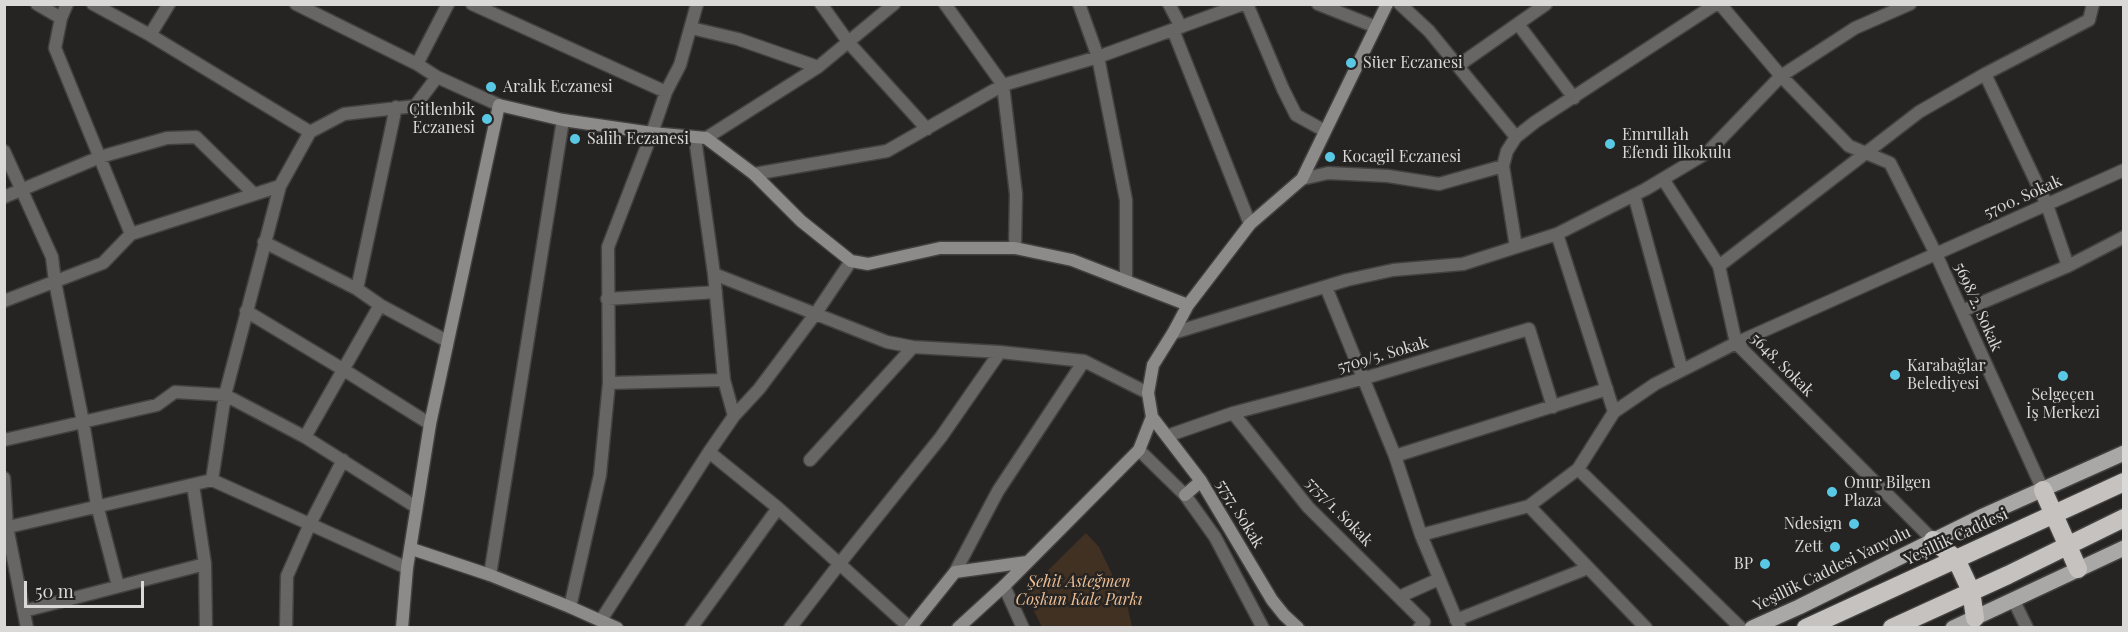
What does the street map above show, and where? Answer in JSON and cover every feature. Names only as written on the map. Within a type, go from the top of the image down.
[{"type":"highway","name":"Yeşillik Caddesi","points":[[1806,627],[2124,482]]},
{"type":"highway","points":[[2043,490],[2078,569]]},
{"type":"highway","points":[[1892,627],[2124,518]]},
{"type":"highway","points":[[1933,540],[1956,559],[1971,591],[1975,618]]},
{"type":"main road","name":"Yeşillik Caddesi Yanyolu","points":[[1752,627],[1821,596],[1933,540],[2124,453]]},
{"type":"main road","points":[[1953,627],[2124,548]]},
{"type":"street","points":[[37,4],[61,18]]},
{"type":"street","points":[[67,4],[61,18],[55,48],[131,234]]},
{"type":"street","points":[[93,4],[150,35],[310,132]]},
{"type":"street","points":[[150,35],[169,4]]},
{"type":"street","points":[[296,4],[417,64],[437,77],[499,105],[563,120],[700,138],[754,174],[801,221],[850,261],[868,264],[940,248],[1015,248],[1072,260],[1188,305]]},
{"type":"street","points":[[417,64],[448,4]]},
{"type":"street","points":[[472,4],[666,92]]},
{"type":"street","points":[[570,607],[600,475],[609,383],[608,247],[666,92],[680,65],[697,4]]},
{"type":"street","points":[[821,4],[849,43],[927,129]]},
{"type":"street","points":[[700,138],[818,67],[894,4]]},
{"type":"street","points":[[945,4],[1003,85],[1016,194],[1015,248]]},
{"type":"street","points":[[1079,4],[1098,57],[1126,200],[1126,281]]},
{"type":"street","points":[[1169,4],[1250,224]]},
{"type":"street","points":[[1318,4],[1376,27]]},
{"type":"street","points":[[958,627],[1004,586],[1139,450],[1152,417],[1148,393],[1153,365],[1188,305],[1250,224],[1302,178],[1387,4]]},
{"type":"street","points":[[1400,4],[1429,31],[1459,65],[1516,137]]},
{"type":"street","points":[[1516,247],[1503,166],[1516,137],[1718,4]]},
{"type":"street","name":"5698/2. Sokak","points":[[1718,4],[1849,146],[1890,164],[1936,254],[2043,490]]},
{"type":"street","points":[[1173,333],[1326,287],[1393,270],[1463,264],[1557,234],[1634,195],[1708,152],[1782,76],[1855,28],[1910,4]]},
{"type":"street","points":[[1719,266],[1919,112],[1984,74],[2089,20],[2093,4]]},
{"type":"street","points":[[754,174],[887,152],[1003,85],[1098,57],[1239,5],[1296,115],[1325,131]]},
{"type":"street","points":[[1459,65],[1543,5]]},
{"type":"street","points":[[1518,24],[1574,98]]},
{"type":"street","points":[[691,28],[738,39],[818,67]]},
{"type":"street","points":[[1984,74],[2047,205],[2068,266]]},
{"type":"street","points":[[212,480],[225,394],[264,242],[280,186],[310,132],[344,114],[415,106],[437,77]]},
{"type":"street","points":[[403,627],[407,568],[412,549],[416,507],[430,424],[499,105]]},
{"type":"street","points":[[357,289],[396,107]]},
{"type":"street","points":[[490,575],[563,120]]},
{"type":"street","points":[[4,197],[100,157],[167,138],[196,137],[253,193]]},
{"type":"street","points":[[700,138],[724,380],[734,416]]},
{"type":"street","points":[[4,151],[52,257],[97,505],[118,586]]},
{"type":"street","points":[[1302,178],[1328,173],[1388,176],[1439,184],[1503,166]]},
{"type":"street","name":"5700. Sokak","points":[[1614,412],[1655,384],[1736,343],[2124,170]]},
{"type":"street","name":"5648. Sokak","points":[[1663,179],[1719,266],[1736,343],[1933,540]]},
{"type":"street","points":[[4,301],[103,263],[131,234],[280,186]]},
{"type":"street","points":[[1634,195],[1682,370]]},
{"type":"street","points":[[1421,535],[1529,506],[1578,469],[1614,412],[1557,234]]},
{"type":"street","points":[[1962,311],[2068,266],[2124,237]]},
{"type":"street","points":[[264,242],[357,289],[380,305],[447,341]]},
{"type":"street","points":[[601,620],[709,452],[734,416],[759,389],[816,313],[850,261]]},
{"type":"street","points":[[714,274],[887,342],[913,347],[1000,351],[1084,361],[1148,393]]},
{"type":"street","points":[[1326,287],[1365,378],[1395,456],[1421,535],[1458,624],[1588,568]]},
{"type":"street","points":[[607,298],[716,292]]},
{"type":"street","points":[[305,437],[380,305]]},
{"type":"street","points":[[246,311],[430,424]]},
{"type":"street","name":"5709/5. Sokak","points":[[1167,436],[1233,413],[1365,378],[1529,329],[1553,407]]},
{"type":"street","points":[[810,460],[913,347]]},
{"type":"street","points":[[790,627],[941,437],[1000,351]]},
{"type":"street","points":[[709,452],[778,508],[910,627],[955,572],[998,491],[1084,361]]},
{"type":"street","points":[[609,383],[724,380]]},
{"type":"street","points":[[1395,456],[1607,389]]},
{"type":"street","points":[[4,440],[157,405],[175,392],[225,394],[305,437],[416,507]]},
{"type":"street","name":"5757/1. Sokak","points":[[1233,413],[1308,507],[1424,622],[1419,627]]},
{"type":"street","name":"5757. Sokak","points":[[1152,417],[1201,481],[1272,600],[1298,627]]},
{"type":"street","points":[[1139,450],[1185,495],[1215,537],[1263,627]]},
{"type":"street","points":[[286,627],[287,576],[310,524],[343,460]]},
{"type":"street","points":[[1578,469],[1741,627]]},
{"type":"street","points":[[4,478],[6,527],[27,627]]},
{"type":"street","points":[[6,527],[212,480],[407,568]]},
{"type":"street","points":[[1185,495],[1201,481]]},
{"type":"street","points":[[193,485],[205,564],[206,627]]},
{"type":"street","points":[[1529,506],[1646,627]]},
{"type":"street","points":[[691,627],[778,508]]},
{"type":"street","points":[[412,549],[490,575],[617,627]]},
{"type":"street","points":[[955,572],[1027,562]]},
{"type":"street","points":[[24,611],[205,564]]},
{"type":"street","points":[[4,578],[15,569]]},
{"type":"street","points":[[1399,597],[1438,579]]},
{"type":"street","points":[[1004,586],[1023,627]]},
{"type":"street","points":[[2013,599],[2027,627]]},
{"type":"green space","name":"Şehit Asteğmen Coşkun Kale Parkı","points":[[1086,533],[1099,547],[1128,608],[1132,627],[1042,627],[1025,593]]},
{"type":"place","name":"Süer Eczanesi","points":[[1351,63]]},
{"type":"place","name":"Aralık Eczanesi","points":[[491,87]]},
{"type":"place","name":"Çitlenbik Eczanesi","points":[[487,119]]},
{"type":"place","name":"Salih Eczanesi","points":[[575,139]]},
{"type":"place","name":"Emrullah Efendi İlkokulu","points":[[1610,144]]},
{"type":"place","name":"Kocagil Eczanesi","points":[[1330,157]]},
{"type":"place","name":"Karabağlar Belediyesi","points":[[1895,375]]},
{"type":"place","name":"Selgeçen İş Merkezi","points":[[2063,376]]},
{"type":"place","name":"Onur Bilgen Plaza","points":[[1832,492]]},
{"type":"place","name":"Ndesign","points":[[1854,524]]},
{"type":"place","name":"Zett","points":[[1835,547]]},
{"type":"place","name":"BP","points":[[1765,564]]}]
